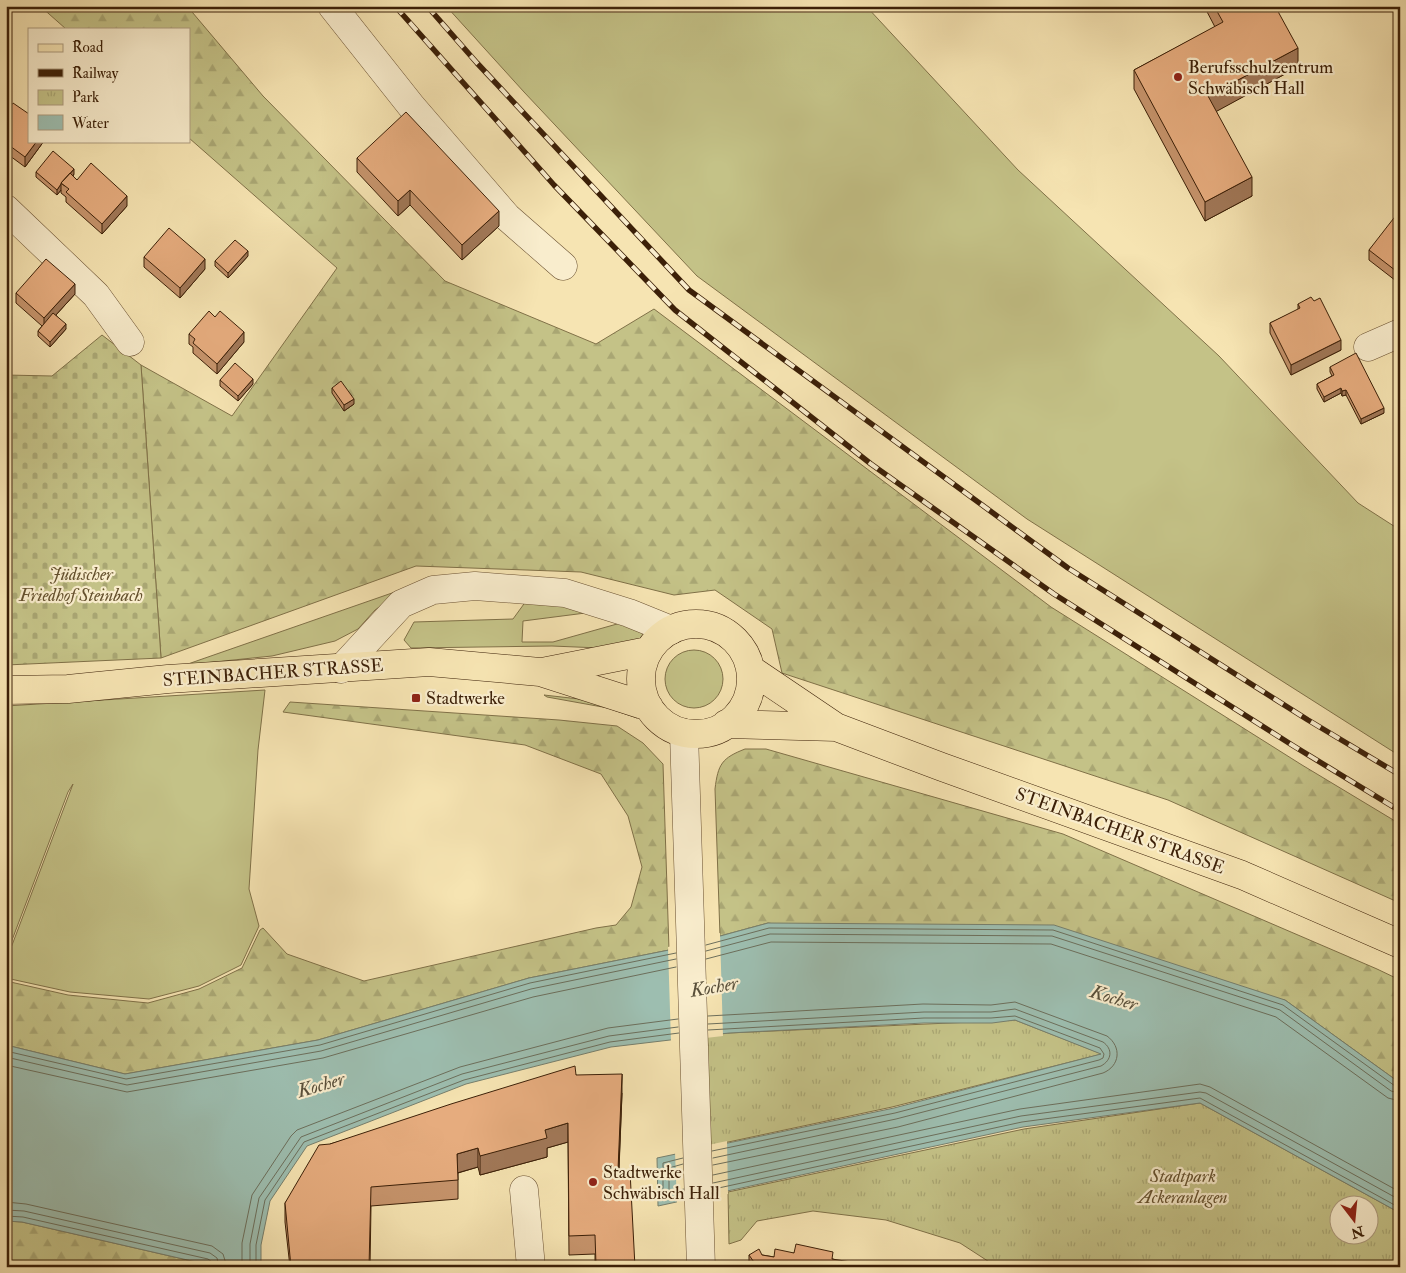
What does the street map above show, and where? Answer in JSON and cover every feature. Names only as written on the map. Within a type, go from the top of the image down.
[{"type":"main road","points":[[687,625],[704,625],[720,630],[734,640],[744,653],[750,669],[750,686],[745,702],[735,718],[720,728],[703,734],[684,733],[667,726],[653,715],[644,699],[640,681],[642,665],[648,651],[658,639],[670,630],[687,625]]},
{"type":"main road","name":"STEINBACHER STRASSE","points":[[540,672],[648,651]]},
{"type":"main road","name":"STEINBACHER STRASSE","points":[[6,690],[68,689],[168,679],[429,662],[540,672],[649,707]]},
{"type":"main road","name":"STEINBACHER STRASSE","points":[[750,669],[836,726],[942,767],[1242,875],[1400,944]]},
{"type":"main road","name":"STEINBACHER STRASSE","points":[[726,724],[836,726]]},
{"type":"street","points":[[332,6],[412,107],[508,217],[563,266]]},
{"type":"street","points":[[6,209],[96,295],[130,342]]},
{"type":"street","points":[[1368,347],[1400,332]]},
{"type":"street","points":[[340,669],[401,604],[433,590],[475,586],[565,592],[629,613],[670,630]]},
{"type":"street","points":[[684,733],[701,1267]]},
{"type":"street","points":[[524,1190],[531,1267]]},
{"type":"green space","points":[[40,6],[187,6],[263,96],[445,281],[596,344],[654,309],[1051,607],[1302,765],[1400,824],[1400,903],[1168,800],[782,673],[772,629],[715,590],[674,595],[581,572],[416,566],[161,658],[141,365],[232,416],[337,268],[190,139],[190,28],[65,28]]},
{"type":"green space","points":[[446,6],[866,6],[1018,170],[1219,356],[1358,503],[1400,530],[1400,756],[1027,519],[697,276]]},
{"type":"green space","name":"Jüdischer Friedhof Steinbach","points":[[102,335],[141,365],[161,658],[6,665],[6,375],[52,376]]},
{"type":"green space","points":[[415,585],[375,610],[358,629],[335,641],[272,656],[185,665]]},
{"type":"green space","points":[[529,597],[601,611],[523,621],[522,642],[553,642],[617,624],[620,616],[644,632],[643,639],[600,648],[552,646],[411,648],[404,640],[414,622],[513,619]]},
{"type":"green space","points":[[694,650],[705,652],[715,658],[721,668],[723,679],[721,690],[715,700],[705,706],[694,708],[683,706],[673,700],[667,690],[665,679],[667,668],[673,658],[683,652]]},
{"type":"green space","points":[[265,690],[258,750],[249,889],[259,926],[241,965],[199,986],[149,999],[70,992],[6,978],[6,961],[73,784],[68,792],[6,956],[6,706]]},
{"type":"green space","points":[[544,695],[614,703],[637,718],[608,708]]},
{"type":"green space","points":[[290,702],[559,720],[617,726],[643,743],[663,764],[669,950],[529,978],[318,1040],[125,1074],[6,1045],[6,981],[68,995],[148,1003],[199,989],[242,968],[260,930],[263,928],[287,954],[364,981],[616,925],[631,907],[642,867],[628,816],[601,774],[525,745],[283,712]]},
{"type":"green space","points":[[745,749],[766,749],[1063,834],[1400,980],[1400,1083],[1285,1000],[768,923],[720,936],[715,789],[722,763]]},
{"type":"green space","points":[[1015,1020],[1102,1054],[892,1107],[691,1150],[688,1037],[729,1033]]},
{"type":"green space","name":"Stadtpark Ackeranlagen","points":[[1200,1103],[1369,1196],[1328,1196],[1328,1246],[1378,1246],[1378,1201],[1400,1213],[1400,1267],[997,1267],[960,1243],[886,1220],[813,1211],[757,1221],[741,1240],[729,1244],[728,1192],[1024,1129]]},
{"type":"green space","points":[[6,1221],[22,1222],[218,1267],[6,1267]]},
{"type":"water","name":"Kocher","points":[[768,923],[1054,925],[1285,1000],[1400,1083],[1400,1213],[1378,1201],[1378,1196],[1369,1196],[1200,1103],[1023,1127],[658,1206],[657,1158],[894,1108],[1101,1054],[1015,1020],[992,1023],[924,1023],[729,1033],[611,1047],[466,1084],[307,1146],[270,1201],[261,1245],[261,1267],[218,1267],[22,1222],[6,1221],[6,1045],[125,1074],[318,1040],[529,978],[669,950]]},
{"type":"pier","points":[[720,933],[723,1036],[671,1042],[668,947]]},
{"type":"pier","points":[[727,1141],[728,1194],[677,1205],[675,1152]]},
{"type":"building","points":[[1214,6],[1275,6],[1298,48],[1208,96],[1252,177],[1205,202],[1134,70],[1223,22]]},
{"type":"building","points":[[13,103],[28,113],[28,142],[36,142],[25,157],[6,143],[6,113]]},
{"type":"building","points":[[406,112],[499,211],[462,245],[410,190],[398,201],[357,158]]},
{"type":"building","points":[[53,151],[74,169],[57,190],[36,172]]},
{"type":"building","points":[[91,163],[127,196],[102,224],[66,192],[69,189],[61,183],[70,173],[77,180]]},
{"type":"building","points":[[1397,214],[1400,216],[1400,274],[1369,250]]},
{"type":"building","points":[[169,228],[205,259],[180,288],[144,257]]},
{"type":"building","points":[[235,240],[248,251],[228,273],[215,261]]},
{"type":"building","points":[[6,242],[10,246],[6,251]]},
{"type":"building","points":[[46,259],[75,284],[44,318],[16,293]]},
{"type":"building","points":[[1311,297],[1314,301],[1320,298],[1341,340],[1291,365],[1270,323],[1300,308],[1298,304]]},
{"type":"building","points":[[209,311],[215,317],[220,311],[244,332],[217,364],[193,343],[195,339],[189,334]]},
{"type":"building","points":[[53,313],[66,324],[50,342],[38,331]]},
{"type":"building","points":[[1356,353],[1384,408],[1361,419],[1346,390],[1342,391],[1341,388],[1324,397],[1317,384],[1334,375],[1330,367]]},
{"type":"building","points":[[235,363],[253,379],[238,396],[220,380]]},
{"type":"building","points":[[341,381],[354,399],[344,405],[332,388]]},
{"type":"building","points":[[575,1066],[576,1075],[622,1074],[618,1170],[630,1171],[635,1267],[582,1267],[596,1265],[595,1235],[569,1236],[568,1123],[545,1130],[547,1138],[480,1156],[478,1148],[457,1154],[458,1180],[371,1187],[369,1267],[291,1267],[285,1203],[319,1145],[330,1144]]},
{"type":"building","points":[[796,1244],[833,1252],[832,1259],[851,1262],[850,1267],[755,1267],[756,1265],[749,1255],[759,1249],[762,1255],[774,1257],[775,1249],[794,1253]]},
{"type":"railway","points":[[395,6],[554,185],[675,310],[871,464],[1054,594],[1400,811]]},
{"type":"railway","points":[[427,6],[477,63],[689,290],[1068,568],[1308,720],[1400,775]]},
{"type":"place","name":"Berufsschulzentrum Schwäbisch Hall","points":[[1178,77]]},
{"type":"place","name":"Stadtwerke","points":[[416,698]]},
{"type":"place","name":"Stadtwerke Schwäbisch Hall","points":[[593,1182]]}]
